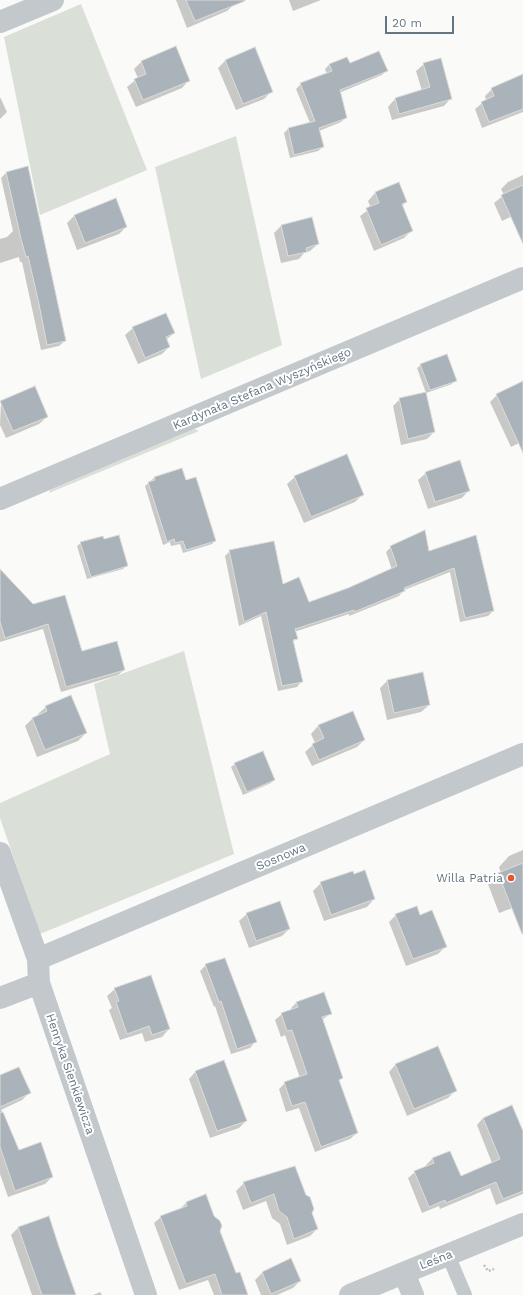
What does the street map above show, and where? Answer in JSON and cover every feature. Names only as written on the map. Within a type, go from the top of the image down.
[{"type":"street","points":[[0,22],[53,0]]},
{"type":"street","name":"Kardynała Stefana Wyszyńskiego","points":[[0,500],[523,278]]},
{"type":"street","name":"Sosnowa","points":[[38,959],[523,754]]},
{"type":"street","name":"Henryka Sienkiewicza","points":[[0,853],[38,959],[39,983],[146,1295]]},
{"type":"street","points":[[0,998],[39,983]]},
{"type":"street","name":"Leśna","points":[[350,1295],[523,1224]]},
{"type":"street","points":[[404,1273],[413,1295]]},
{"type":"lane","points":[[448,1255],[465,1295]]},
{"type":"shaded area","points":[[81,4],[147,170],[40,215],[4,37]]},
{"type":"shaded area","points":[[236,136],[282,345],[201,379],[155,167]]},
{"type":"shaded area","points":[[194,429],[199,431],[49,493],[50,490]]},
{"type":"shaded area","points":[[184,651],[234,854],[40,934],[0,818],[0,803],[110,754],[94,684]]},
{"type":"building","points":[[186,0],[245,0],[245,1],[195,21]]},
{"type":"building","points":[[176,46],[190,81],[143,100],[134,79],[146,74],[141,61]]},
{"type":"building","points":[[255,47],[273,92],[243,104],[225,60]]},
{"type":"building","points":[[379,51],[388,71],[340,90],[347,118],[319,128],[324,147],[294,155],[288,128],[315,121],[300,83],[332,71],[329,64],[347,57],[350,63]]},
{"type":"building","points":[[441,58],[452,99],[399,114],[395,98],[430,87],[423,63]]},
{"type":"building","points":[[523,74],[523,109],[489,122],[481,102],[494,96],[491,88]]},
{"type":"building","points":[[28,166],[66,341],[47,345],[28,256],[26,257],[21,239],[6,172]]},
{"type":"building","points":[[399,182],[407,202],[402,204],[413,231],[381,245],[366,208],[379,203],[375,192]]},
{"type":"building","points":[[523,185],[523,244],[501,195]]},
{"type":"building","points":[[116,198],[127,227],[85,243],[74,215]]},
{"type":"building","points":[[312,217],[319,244],[306,248],[307,252],[288,256],[281,225]]},
{"type":"building","points":[[166,313],[175,333],[166,337],[170,347],[145,358],[132,327]]},
{"type":"building","points":[[447,354],[457,381],[430,390],[420,364]]},
{"type":"building","points":[[523,381],[523,453],[496,394]]},
{"type":"building","points":[[35,386],[48,417],[13,431],[0,401]]},
{"type":"building","points":[[426,392],[435,432],[408,439],[399,398]]},
{"type":"building","points":[[347,454],[364,495],[311,517],[294,476]]},
{"type":"building","points":[[460,460],[470,491],[435,502],[425,472]]},
{"type":"building","points":[[182,468],[186,480],[196,477],[216,541],[186,550],[183,541],[175,543],[174,539],[167,542],[148,482],[155,480],[154,477]]},
{"type":"building","points":[[425,530],[429,551],[476,535],[494,611],[465,618],[454,568],[404,588],[405,591],[354,612],[354,610],[295,629],[298,639],[293,640],[303,682],[282,686],[266,612],[244,622],[229,550],[274,541],[283,584],[299,577],[309,602],[348,588],[397,566],[390,546]]},
{"type":"building","points":[[119,535],[128,566],[91,577],[80,542],[103,536],[104,539]]},
{"type":"building","points":[[0,569],[33,604],[65,595],[82,651],[117,641],[125,670],[66,687],[48,624],[5,638],[0,622]]},
{"type":"building","points":[[423,672],[430,705],[394,713],[387,680]]},
{"type":"building","points":[[71,695],[87,733],[45,750],[32,718],[47,711],[45,706]]},
{"type":"building","points":[[353,711],[365,740],[319,760],[312,744],[324,738],[318,725]]},
{"type":"building","points":[[263,751],[275,780],[247,792],[234,763]]},
{"type":"building","name":"Willa Patria","points":[[523,863],[523,934],[522,934],[498,873]]},
{"type":"building","points":[[365,870],[375,899],[331,915],[320,882],[353,871],[354,874]]},
{"type":"building","points":[[280,901],[290,929],[256,941],[246,913]]},
{"type":"building","points":[[417,906],[420,915],[432,910],[447,947],[413,959],[395,914]]},
{"type":"building","points":[[225,958],[257,1042],[237,1049],[221,1001],[219,1002],[205,964]]},
{"type":"building","points":[[151,975],[170,1029],[152,1035],[149,1026],[127,1034],[116,1002],[119,1001],[114,988]]},
{"type":"building","points":[[324,992],[332,1014],[322,1017],[343,1078],[339,1080],[358,1133],[321,1147],[305,1102],[292,1106],[284,1082],[307,1074],[292,1030],[287,1031],[281,1013],[298,1007],[296,1002]]},
{"type":"building","points":[[438,1046],[457,1091],[414,1109],[395,1064]]},
{"type":"building","points":[[224,1060],[247,1121],[217,1131],[195,1071]]},
{"type":"building","points":[[19,1067],[31,1093],[0,1107],[0,1075]]},
{"type":"building","points":[[512,1105],[523,1131],[523,1191],[503,1199],[496,1182],[446,1203],[445,1200],[429,1207],[414,1171],[434,1163],[432,1158],[450,1151],[461,1176],[500,1159],[483,1118]]},
{"type":"building","points":[[3,1112],[19,1150],[41,1142],[53,1177],[15,1191],[0,1147],[0,1113]]},
{"type":"building","points":[[295,1166],[306,1195],[310,1197],[314,1209],[312,1213],[318,1229],[294,1239],[287,1217],[279,1211],[274,1194],[251,1203],[243,1182]]},
{"type":"building","points":[[206,1194],[214,1216],[220,1221],[222,1226],[220,1231],[236,1273],[240,1272],[248,1295],[222,1295],[215,1274],[186,1284],[160,1216],[187,1206],[186,1202]]},
{"type":"building","points":[[49,1216],[76,1295],[42,1295],[18,1227]]},
{"type":"building","points":[[291,1258],[301,1281],[271,1294],[262,1272]]},
{"type":"place","name":"Willa Patria","points":[[511,878]]}]
